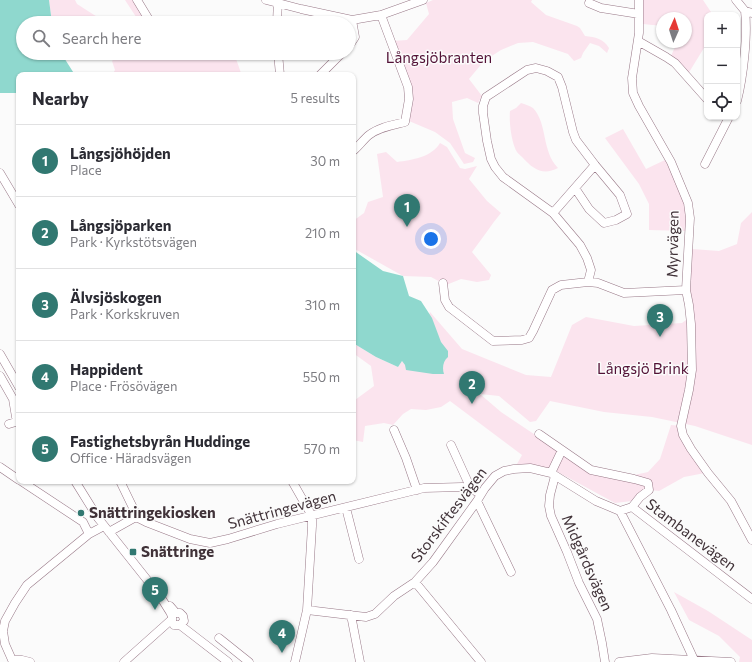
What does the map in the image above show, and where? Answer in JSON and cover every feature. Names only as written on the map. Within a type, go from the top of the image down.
[{"type":"street","points":[[137,0],[147,16]]},
{"type":"street","points":[[266,0],[336,16]]},
{"type":"street","points":[[356,19],[381,15],[423,0]]},
{"type":"street","name":"Myrvägen","points":[[443,283],[445,300],[449,307],[493,341],[522,340],[529,338],[534,331],[552,290],[561,285],[588,282],[598,283],[624,292],[686,290],[690,218],[688,203],[671,162],[633,93],[632,78],[640,33],[639,0]]},
{"type":"street","points":[[736,0],[749,12],[740,90]]},
{"type":"street","points":[[277,16],[278,2]]},
{"type":"street","points":[[590,2],[601,8],[639,14]]},
{"type":"street","points":[[356,148],[369,135],[378,129],[405,122],[409,99],[408,87],[381,15]]},
{"type":"street","points":[[638,42],[675,63],[704,96]]},
{"type":"street","points":[[279,60],[280,72]]},
{"type":"street","points":[[323,72],[335,60]]},
{"type":"street","points":[[575,188],[589,209],[604,223],[616,220],[627,214],[620,195],[576,140],[558,77],[547,71],[536,68],[527,70],[486,97],[483,106],[487,141],[491,159],[503,177],[553,214],[580,245],[591,270],[588,282]]},
{"type":"street","points":[[705,164],[727,120]]},
{"type":"street","points":[[553,214],[595,165]]},
{"type":"street","points":[[0,173],[16,200]]},
{"type":"street","points":[[686,290],[690,312],[692,370],[689,390],[680,426],[691,449],[731,501],[752,540]]},
{"type":"street","points":[[0,354],[16,382]]},
{"type":"street","points":[[0,376],[14,399],[16,417]]},
{"type":"street","points":[[9,424],[16,422]]},
{"type":"street","points":[[394,430],[417,490]]},
{"type":"street","name":"Stambanevägen","points":[[539,434],[591,470],[648,483],[649,490],[640,497],[632,507],[620,511]]},
{"type":"street","points":[[451,445],[471,489]]},
{"type":"street","name":"Midgårdsvägen","points":[[562,450],[553,474],[549,506],[551,516],[565,546],[579,583],[597,619],[604,662]]},
{"type":"street","points":[[0,467],[16,477]]},
{"type":"street","name":"Storskiftesvägen","points":[[351,616],[366,617],[375,614],[394,596],[415,582],[445,547],[492,479],[504,471],[530,468],[553,474],[596,501],[620,511]]},
{"type":"street","points":[[26,484],[83,522],[89,534]]},
{"type":"street","points":[[77,484],[91,508],[160,596],[176,620],[228,662]]},
{"type":"street","points":[[30,662],[22,660],[13,661],[5,644],[2,620],[27,585],[89,534],[108,531],[134,518],[138,518],[121,484]]},
{"type":"street","points":[[294,484],[312,516],[307,610],[295,662]]},
{"type":"street","name":"Snättringevägen","points":[[138,518],[190,539],[210,542],[228,539],[277,524],[417,490],[441,487],[471,489],[479,497]]},
{"type":"street","points":[[479,497],[512,572]]},
{"type":"street","name":"Stambanevägen","points":[[632,507],[752,599]]},
{"type":"street","points":[[346,508],[359,559]]},
{"type":"street","points":[[620,511],[671,610],[695,661]]},
{"type":"street","points":[[415,582],[481,662]]},
{"type":"street","points":[[307,610],[351,616],[360,662]]},
{"type":"street","points":[[124,662],[156,634],[176,620]]},
{"type":"street","points":[[219,638],[249,662]]},
{"type":"street","points":[[210,648],[216,662]]},
{"type":"street","points":[[619,662],[652,658],[731,662]]},
{"type":"green space","points":[[49,0],[75,0],[77,4],[96,16],[51,16]]},
{"type":"green space","points":[[125,0],[137,0],[145,16],[135,16]]},
{"type":"green space","name":"Långsjöbranten","points":[[433,0],[532,0],[531,2],[546,15],[577,26],[585,36],[605,42],[609,48],[607,53],[599,46],[590,43],[581,58],[574,61],[568,54],[533,42],[518,43],[501,50],[484,61],[469,79],[482,96],[478,103],[467,98],[452,102],[453,119],[465,153],[475,158],[473,162],[464,164],[450,143],[435,132],[409,121],[412,100],[393,41],[407,40],[429,14],[426,3]]},
{"type":"green space","points":[[642,0],[703,0],[711,12],[704,12],[704,48],[688,74],[670,58],[675,48],[692,48],[692,12],[656,12],[656,25],[643,24]]},
{"type":"green space","points":[[236,60],[241,72],[114,72],[115,70],[112,61]]},
{"type":"green space","points":[[521,103],[533,108],[538,114],[549,153],[558,168],[548,171],[539,170],[531,165],[516,151],[511,135],[510,111]]},
{"type":"green space","points":[[623,129],[646,169],[667,159],[686,204],[687,231],[649,230],[649,204],[639,184],[605,138]]},
{"type":"green space","points":[[440,143],[447,147],[460,168],[465,169],[477,166],[469,179],[487,201],[501,213],[472,252],[491,275],[489,280],[477,282],[461,279],[446,285],[431,277],[403,276],[356,250],[356,219],[364,213],[368,202],[383,197],[377,154],[386,152],[397,162],[427,155]]},
{"type":"green space","name":"Långsjö Brink","points":[[752,212],[752,445],[695,426],[652,417],[604,412],[550,401],[536,421],[530,422],[499,396],[480,394],[501,412],[591,472],[625,477],[648,472],[660,459],[671,425],[681,426],[705,473],[684,477],[659,491],[651,490],[632,501],[615,503],[556,471],[537,465],[517,464],[522,455],[450,401],[441,407],[426,410],[411,409],[403,414],[393,425],[384,423],[365,426],[363,442],[356,441],[356,399],[374,386],[371,366],[356,355],[356,345],[376,357],[398,367],[402,361],[405,365],[420,347],[430,312],[462,349],[526,375],[551,377],[572,325],[586,317],[634,326],[682,323],[694,314],[690,290],[692,249],[719,251],[737,244],[741,223]]},
{"type":"green space","points":[[674,592],[708,611],[752,640],[752,662],[739,662],[740,657],[719,636],[689,620]]},
{"type":"water","points":[[0,0],[49,0],[51,16],[16,16],[16,60],[65,60],[73,72],[16,72],[16,93],[0,93]]},
{"type":"water","points":[[356,252],[383,271],[403,276],[409,296],[421,301],[432,318],[441,342],[448,351],[448,357],[443,365],[444,374],[406,370],[402,361],[398,367],[376,357],[356,345]]},
{"type":"place","name":"Långsjöhöjden","points":[[407,227]]},
{"type":"place","name":"Älvsjöskogen","points":[[660,337]]},
{"type":"place","name":"Långsjöparken","points":[[472,404]]},
{"type":"place","name":"Snättringekiosken","points":[[81,513]]},
{"type":"place","name":"Snättringe","points":[[133,552]]},
{"type":"place","name":"Fastighetsbyrån Huddinge","points":[[155,610]]},
{"type":"place","name":"Happident","points":[[282,653]]}]
